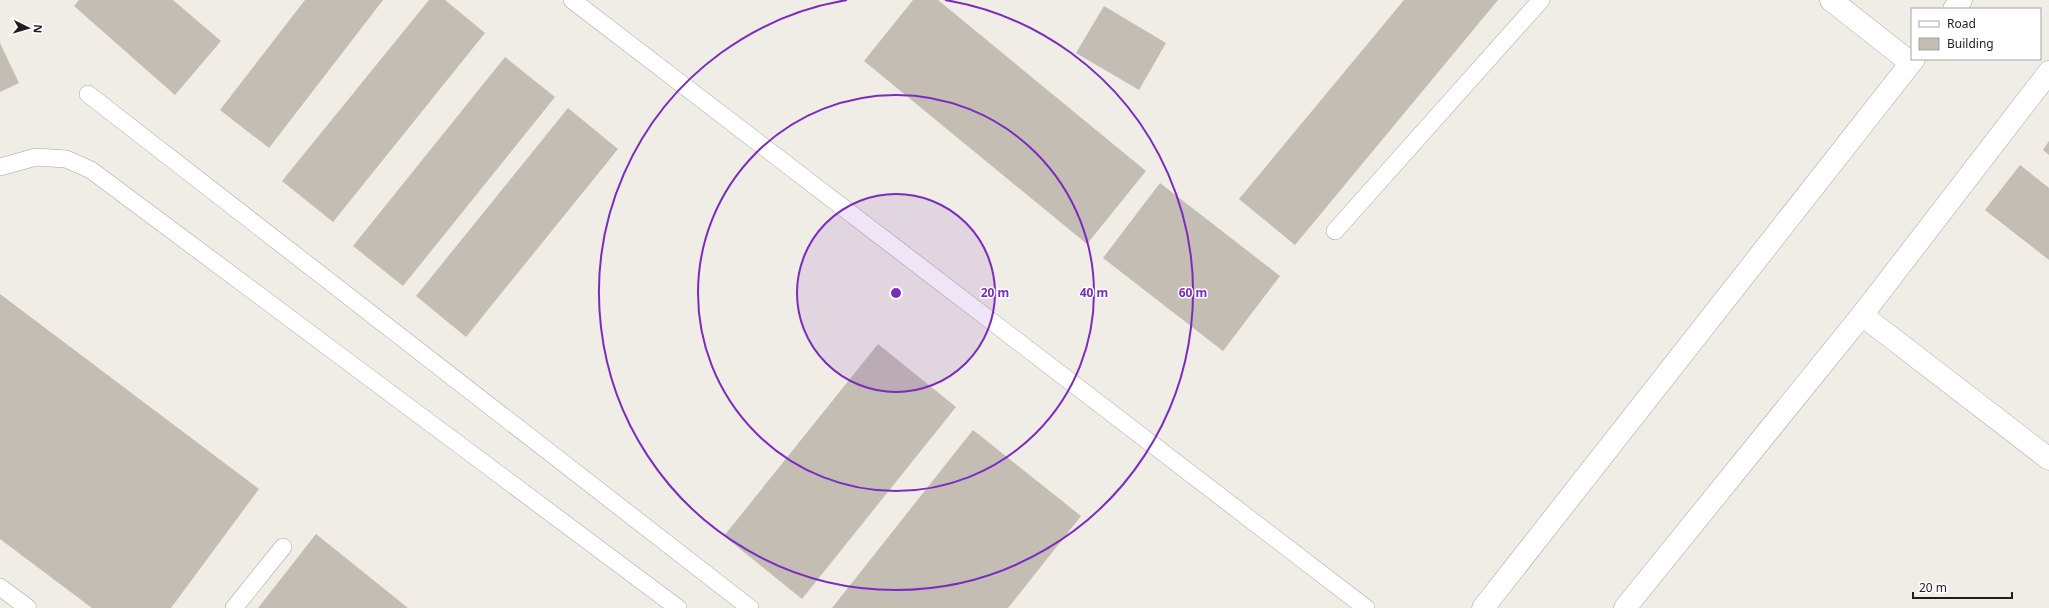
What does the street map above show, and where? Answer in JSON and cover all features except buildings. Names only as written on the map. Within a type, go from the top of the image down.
[{"type":"street","points":[[1831,0],[1911,60]]},
{"type":"street","points":[[1955,8],[1962,0]]},
{"type":"street","points":[[1483,608],[1913,61]]},
{"type":"street","points":[[1625,608],[1717,492],[1862,315],[2049,72]]},
{"type":"street","points":[[1862,315],[2049,459]]},
{"type":"lane","points":[[572,0],[1366,608]]},
{"type":"lane","points":[[1335,230],[1541,0]]},
{"type":"lane","points":[[88,94],[750,608]]},
{"type":"lane","points":[[0,167],[36,157],[66,159],[91,170],[678,608]]},
{"type":"lane","points":[[234,608],[283,547]]},
{"type":"lane","points":[[0,587],[28,608]]}]
